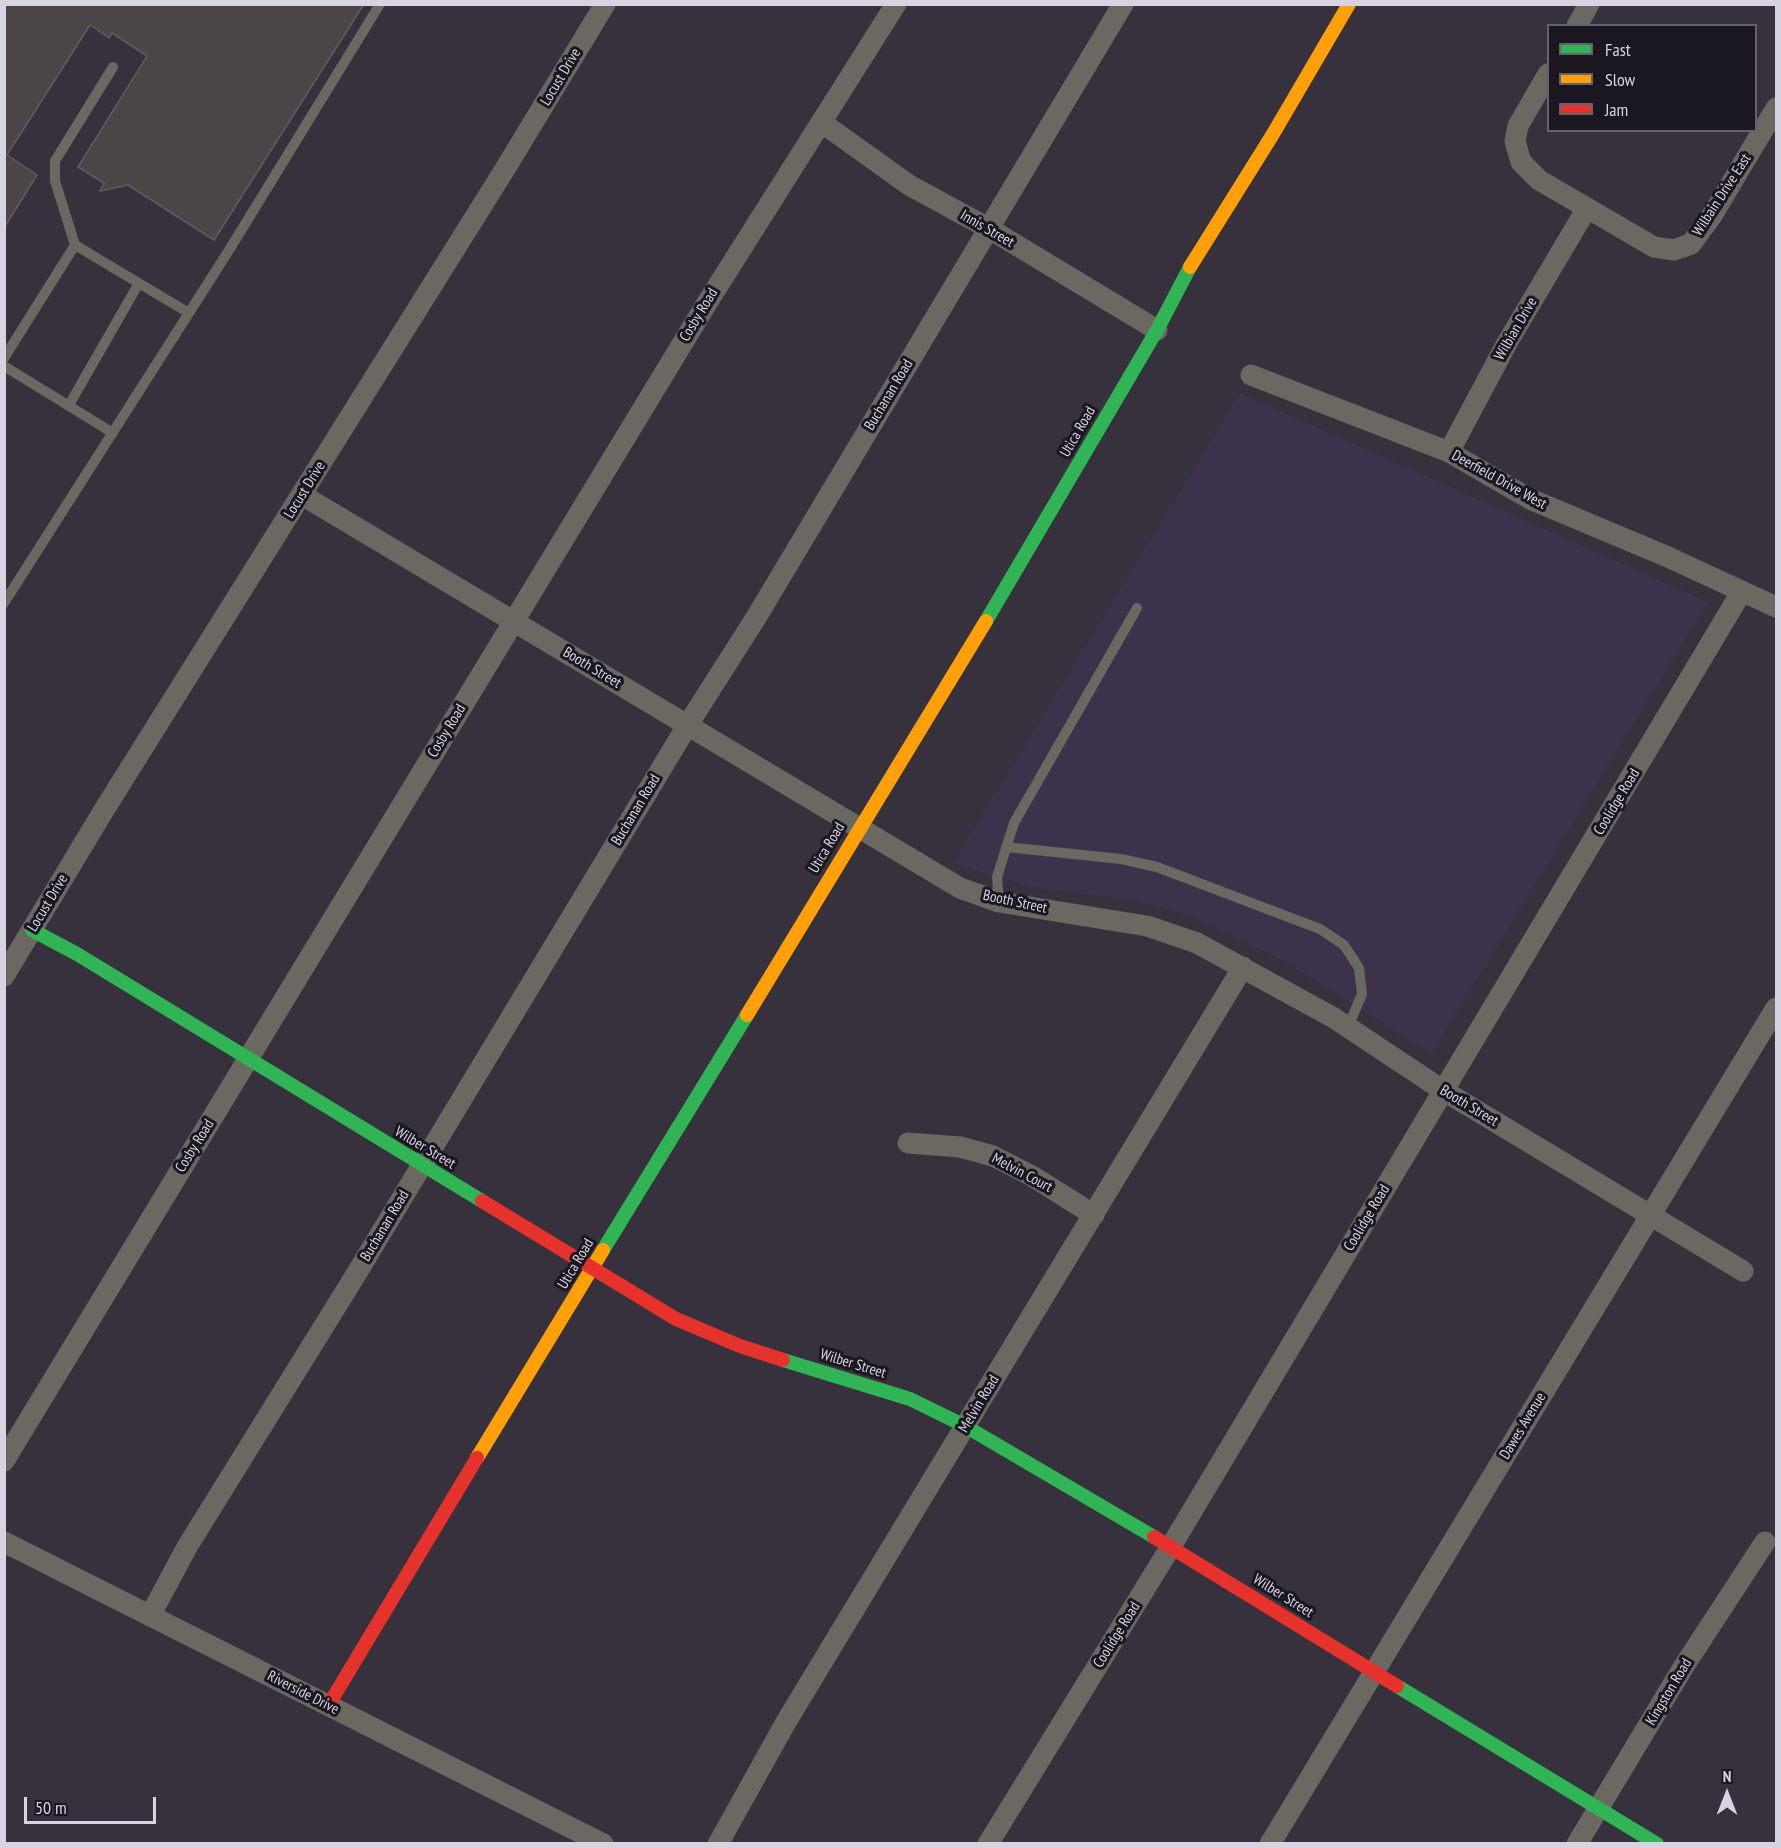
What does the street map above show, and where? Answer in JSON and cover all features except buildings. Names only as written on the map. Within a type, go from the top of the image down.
[{"type":"street","name":"Locust Drive","points":[[4,976],[104,810],[302,495],[605,4]]},
{"type":"street","name":"Cosby Road","points":[[4,1461],[707,303],[820,122],[862,62],[896,4]]},
{"type":"street","name":"Buchanan Road","points":[[150,1616],[187,1547],[687,726],[757,616],[1124,4]]},
{"type":"street","name":"Utica Road","points":[[328,1706],[988,618],[1157,330],[1179,284],[1273,134],[1349,4]]},
{"type":"street","points":[[1578,24],[1589,4]]},
{"type":"street","name":"Wilbain Drive East","points":[[1547,76],[1518,126],[1515,141],[1519,158],[1539,180],[1654,247],[1674,250],[1690,244],[1713,214],[1776,108]]},
{"type":"street","name":"Innis Street","points":[[820,122],[909,185],[988,228],[1157,330]]},
{"type":"street","name":"Wilbian Drive","points":[[1449,452],[1507,344],[1587,208]]},
{"type":"street","name":"Deerfield Drive West","points":[[1251,375],[1449,452],[1530,499],[1776,607]]},
{"type":"street","name":"Booth Street","points":[[302,495],[960,888],[999,902],[1148,926],[1197,944],[1243,967],[1348,1027],[1444,1091],[1743,1271]]},
{"type":"street","name":"Coolidge Road","points":[[988,1844],[1170,1548],[1742,591]]},
{"type":"street","name":"Wilber Street","points":[[32,930],[77,954],[676,1319],[740,1346],[910,1399],[965,1426],[1170,1548],[1373,1673],[1418,1697],[1658,1844]]},
{"type":"street","name":"Melvin Road","points":[[718,1844],[786,1722],[1243,967]]},
{"type":"street","name":"Dawes Avenue","points":[[1270,1844],[1776,1008]]},
{"type":"street","name":"Melvin Court","points":[[908,1143],[960,1147],[993,1156],[1032,1176],[1094,1215]]},
{"type":"street","name":"Riverside Drive","points":[[4,1542],[603,1844]]},
{"type":"street","name":"Kingston Road","points":[[1577,1844],[1684,1666],[1765,1542]]},
{"type":"lane","points":[[4,603],[189,313],[380,4]]},
{"type":"lane","points":[[113,67],[55,161],[55,181],[75,246],[189,313]]},
{"type":"lane","points":[[4,358],[75,246]]},
{"type":"lane","points":[[69,405],[139,283]]},
{"type":"lane","points":[[4,366],[113,433]]},
{"type":"lane","points":[[999,902],[997,878],[1014,823],[1137,608]]},
{"type":"lane","points":[[1006,847],[1121,859],[1157,867],[1320,929],[1344,945],[1359,968],[1362,994],[1348,1027]]},
{"type":"shaded area","points":[[1240,393],[1708,602],[1431,1054],[1286,962],[1189,915],[1136,901],[1031,887],[953,863]]},
{"type":"traffic: fast","points":[[986,621],[1157,330],[1190,267]]},
{"type":"traffic: fast","points":[[32,930],[77,954],[482,1201]]},
{"type":"traffic: fast","points":[[603,1250],[747,1015]]},
{"type":"traffic: fast","points":[[783,1360],[910,1399],[965,1426],[1154,1537]]},
{"type":"traffic: fast","points":[[1397,1686],[1657,1844]]},
{"type":"traffic: slow","points":[[1190,267],[1273,134],[1349,4]]},
{"type":"traffic: slow","points":[[747,1015],[986,621]]},
{"type":"traffic: slow","points":[[477,1458],[603,1250]]},
{"type":"traffic: jam","points":[[482,1201],[676,1319],[740,1346],[783,1360]]},
{"type":"traffic: jam","points":[[328,1706],[477,1458]]},
{"type":"traffic: jam","points":[[1154,1537],[1397,1686]]}]
